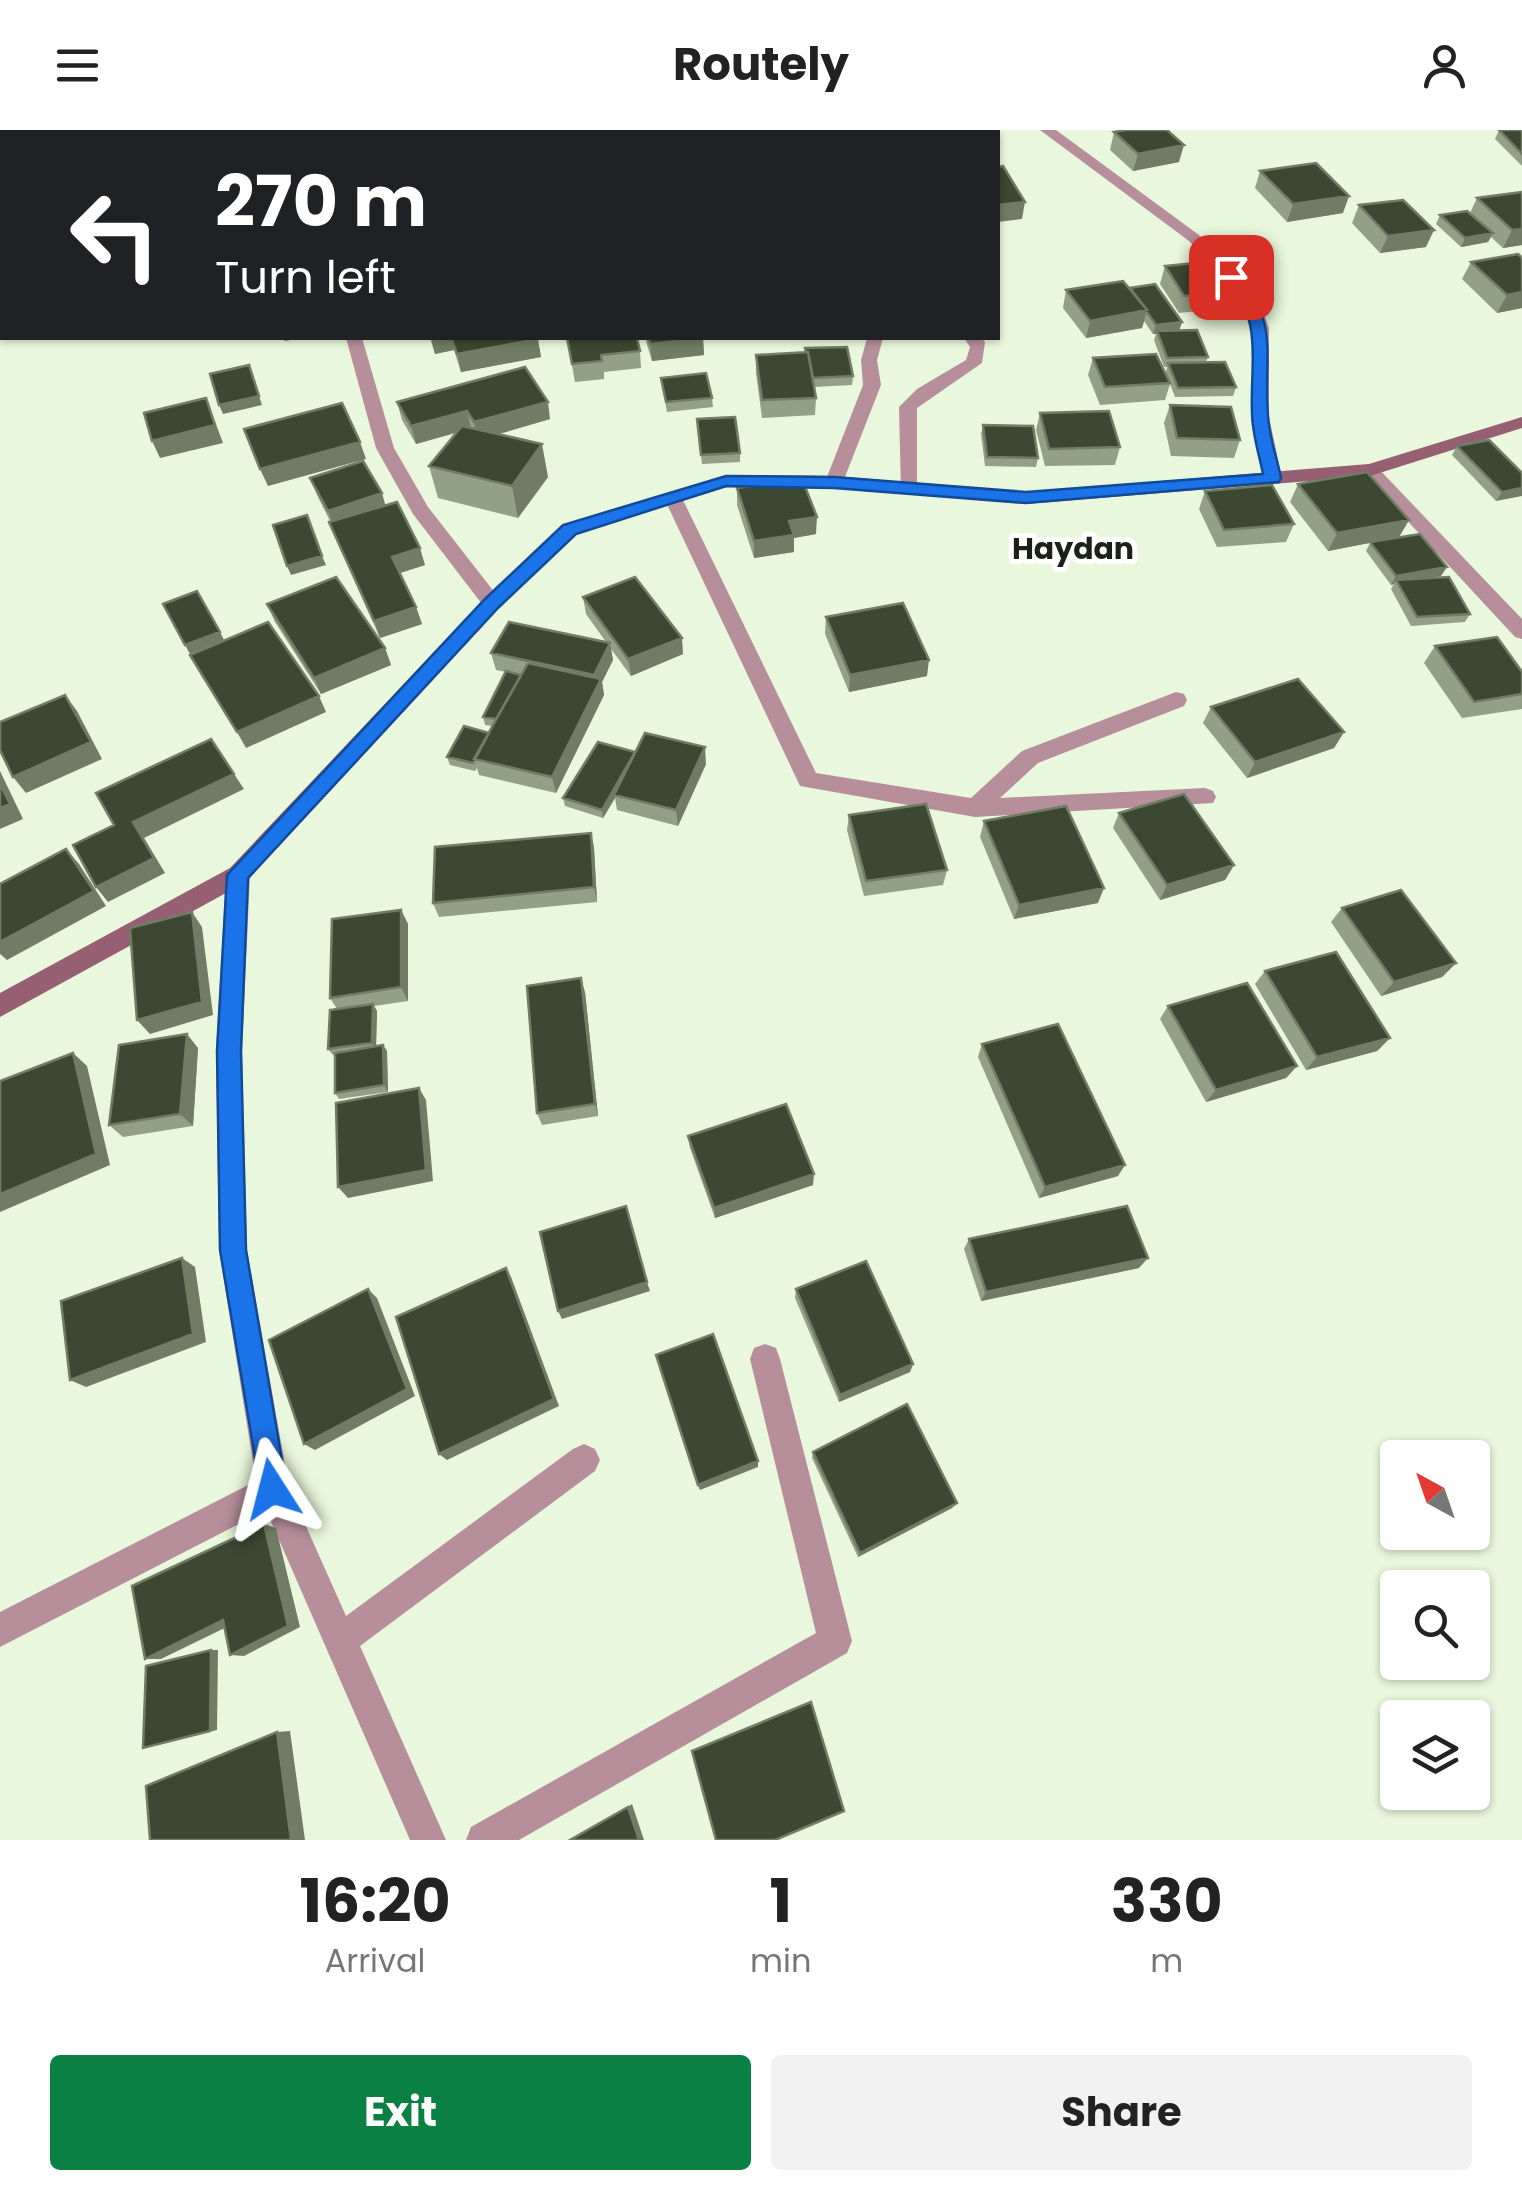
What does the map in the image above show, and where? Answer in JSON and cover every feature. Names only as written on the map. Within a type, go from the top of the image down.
[{"type":"street","points":[[1048,130],[1194,238],[1249,296],[1260,328],[1260,417],[1273,478]]},
{"type":"street","points":[[355,340],[385,448],[420,510],[492,604]]},
{"type":"street","points":[[834,482],[872,385],[869,360],[874,340]]},
{"type":"street","points":[[908,488],[908,407],[974,363],[979,346],[974,340]]},
{"type":"street","points":[[0,1006],[238,875],[492,604],[570,530],[726,481],[834,482],[1026,498],[1370,470],[1522,422]]},
{"type":"street","points":[[1370,470],[1522,632]]},
{"type":"street","points":[[673,498],[808,780],[976,808],[1206,797]]},
{"type":"street","points":[[976,808],[1030,757],[1176,700]]},
{"type":"street","points":[[238,875],[229,1051],[233,1250],[272,1489],[428,1840]]},
{"type":"street","points":[[484,1840],[835,1640],[765,1359]]},
{"type":"street","points":[[338,1642],[584,1460]]},
{"type":"street","points":[[0,1630],[272,1489]]},
{"type":"building","points":[[1167,130],[1184,145],[1138,154],[1114,132]]},
{"type":"building","points":[[1499,130],[1522,130],[1522,154]]},
{"type":"building","points":[[1316,163],[1349,196],[1293,204],[1260,171]]},
{"type":"building","points":[[1003,166],[1025,202],[1000,205]]},
{"type":"building","points":[[1522,192],[1522,229],[1512,230],[1477,198]]},
{"type":"building","points":[[1403,200],[1434,230],[1388,236],[1359,205]]},
{"type":"building","points":[[1467,211],[1493,233],[1465,238],[1440,215]]},
{"type":"building","points":[[1518,254],[1522,258],[1522,292],[1507,295],[1471,262]]},
{"type":"building","points":[[1225,260],[1246,290],[1184,296],[1165,266]]},
{"type":"building","points":[[1123,281],[1147,310],[1090,321],[1066,290]]},
{"type":"building","points":[[1155,284],[1182,322],[1156,325],[1130,288]]},
{"type":"building","points":[[1197,330],[1208,357],[1167,358],[1157,331]]},
{"type":"building","points":[[452,340],[533,340],[457,354]]},
{"type":"building","points":[[567,340],[637,340],[640,351],[601,355],[602,361],[572,364]]},
{"type":"building","points":[[649,340],[685,340],[650,344]]},
{"type":"building","points":[[847,347],[853,376],[813,378],[805,348]]},
{"type":"building","points":[[808,352],[816,398],[762,400],[756,355]]},
{"type":"building","points":[[1156,354],[1170,383],[1105,387],[1093,358]]},
{"type":"building","points":[[1225,362],[1236,387],[1178,388],[1168,363]]},
{"type":"building","points":[[249,365],[259,396],[219,405],[210,374]]},
{"type":"building","points":[[525,367],[548,402],[474,422],[467,411],[411,426],[397,402]]},
{"type":"building","points":[[706,373],[712,398],[666,402],[661,378]]},
{"type":"building","points":[[206,398],[215,425],[152,441],[144,413]]},
{"type":"building","points":[[342,403],[360,442],[260,469],[244,429]]},
{"type":"building","points":[[1170,405],[1231,407],[1240,440],[1177,438]]},
{"type":"building","points":[[1109,411],[1120,447],[1049,449],[1040,413]]},
{"type":"building","points":[[735,417],[740,453],[701,455],[697,419]]},
{"type":"building","points":[[983,425],[1033,426],[1038,458],[987,457]]},
{"type":"building","points":[[462,426],[542,444],[512,486],[429,466]]},
{"type":"building","points":[[1489,440],[1522,473],[1522,488],[1502,492],[1457,446]]},
{"type":"building","points":[[363,461],[382,493],[328,511],[310,478]]},
{"type":"building","points":[[1367,472],[1409,520],[1337,533],[1298,484]]},
{"type":"building","points":[[802,479],[817,517],[789,521],[794,535],[754,541],[737,488]]},
{"type":"building","points":[[1272,485],[1294,524],[1224,530],[1205,491]]},
{"type":"building","points":[[397,502],[420,548],[392,557],[416,607],[374,621],[329,522]]},
{"type":"building","points":[[307,515],[322,556],[287,566],[273,525]]},
{"type":"building","points":[[1420,534],[1447,567],[1396,576],[1370,542]]},
{"type":"building","points":[[336,577],[385,648],[314,678],[267,604]]},
{"type":"building","points":[[635,577],[682,638],[628,659],[583,597]]},
{"type":"building","points":[[1449,577],[1470,614],[1417,617],[1396,580]]},
{"type":"building","points":[[197,591],[220,632],[185,645],[163,604]]},
{"type":"building","points":[[903,603],[929,660],[850,675],[826,617]]},
{"type":"building","points":[[268,622],[319,696],[237,732],[190,655]]},
{"type":"building","points":[[509,622],[610,643],[594,675],[491,653]]},
{"type":"building","points":[[1497,637],[1522,672],[1522,694],[1474,702],[1435,646]]},
{"type":"building","points":[[528,663],[601,679],[552,777],[474,759]]},
{"type":"building","points":[[506,671],[521,675],[496,719],[483,717]]},
{"type":"building","points":[[1298,679],[1344,732],[1255,762],[1211,707]]},
{"type":"building","points":[[65,695],[91,742],[13,777],[0,750],[0,722]]},
{"type":"building","points":[[464,726],[489,733],[473,763],[447,757]]},
{"type":"building","points":[[645,733],[705,747],[676,810],[614,795]]},
{"type":"building","points":[[211,739],[234,774],[133,822],[154,858],[96,887],[73,845],[114,825],[96,793]]},
{"type":"building","points":[[598,742],[635,752],[602,810],[563,798]]},
{"type":"building","points":[[0,784],[10,804],[0,808]]},
{"type":"building","points":[[1184,794],[1234,865],[1167,885],[1119,813]]},
{"type":"building","points":[[926,804],[947,870],[866,881],[849,815]]},
{"type":"building","points":[[1066,806],[1104,888],[1019,905],[984,821]]},
{"type":"building","points":[[591,833],[594,887],[433,903],[435,847]]},
{"type":"building","points":[[66,849],[94,891],[0,942],[0,884]]},
{"type":"building","points":[[1401,890],[1456,963],[1394,982],[1342,908]]},
{"type":"building","points":[[401,910],[401,987],[330,998],[332,919]]},
{"type":"building","points":[[192,912],[202,1002],[137,1020],[130,928]]},
{"type":"building","points":[[1336,952],[1390,1038],[1317,1057],[1265,971]]},
{"type":"building","points":[[581,978],[595,1104],[537,1113],[527,986]]},
{"type":"building","points":[[1247,983],[1297,1066],[1216,1090],[1168,1006]]},
{"type":"building","points":[[373,1004],[372,1043],[328,1049],[330,1010]]},
{"type":"building","points":[[1058,1024],[1125,1165],[1045,1187],[982,1044]]},
{"type":"building","points":[[187,1034],[180,1114],[109,1125],[119,1045]]},
{"type":"building","points":[[383,1045],[384,1085],[335,1093],[335,1053]]},
{"type":"building","points":[[73,1053],[96,1154],[0,1194],[0,1081]]},
{"type":"building","points":[[419,1088],[426,1170],[338,1187],[336,1103]]},
{"type":"building","points":[[786,1104],[814,1174],[714,1208],[688,1136]]},
{"type":"building","points":[[626,1206],[647,1282],[558,1311],[540,1232]]},
{"type":"building","points":[[1127,1206],[1148,1258],[986,1292],[969,1239]]},
{"type":"building","points":[[182,1258],[193,1334],[70,1380],[61,1301]]},
{"type":"building","points":[[866,1261],[913,1364],[840,1395],[796,1289]]},
{"type":"building","points":[[506,1268],[554,1399],[439,1454],[396,1317]]},
{"type":"building","points":[[368,1289],[407,1389],[304,1444],[269,1340]]},
{"type":"building","points":[[713,1334],[758,1461],[698,1485],[656,1355]]},
{"type":"building","points":[[907,1404],[957,1503],[860,1553],[813,1452]]},
{"type":"building","points":[[264,1524],[288,1626],[230,1655],[223,1620],[145,1659],[132,1586]]},
{"type":"building","points":[[211,1650],[210,1731],[143,1748],[146,1666]]},
{"type":"building","points":[[811,1702],[844,1811],[775,1840],[716,1840],[692,1751]]},
{"type":"building","points":[[277,1732],[291,1840],[150,1840],[146,1786]]},
{"type":"building","points":[[628,1807],[639,1840],[570,1840]]},
{"type":"district","name":"Haydan","points":[[1073,548]]},
{"type":"route","points":[[272,1489],[233,1250],[229,1051],[238,875],[492,604],[570,530],[726,481],[834,482],[1026,498],[1273,478],[1260,417],[1260,328],[1249,296],[1231,277]]}]
